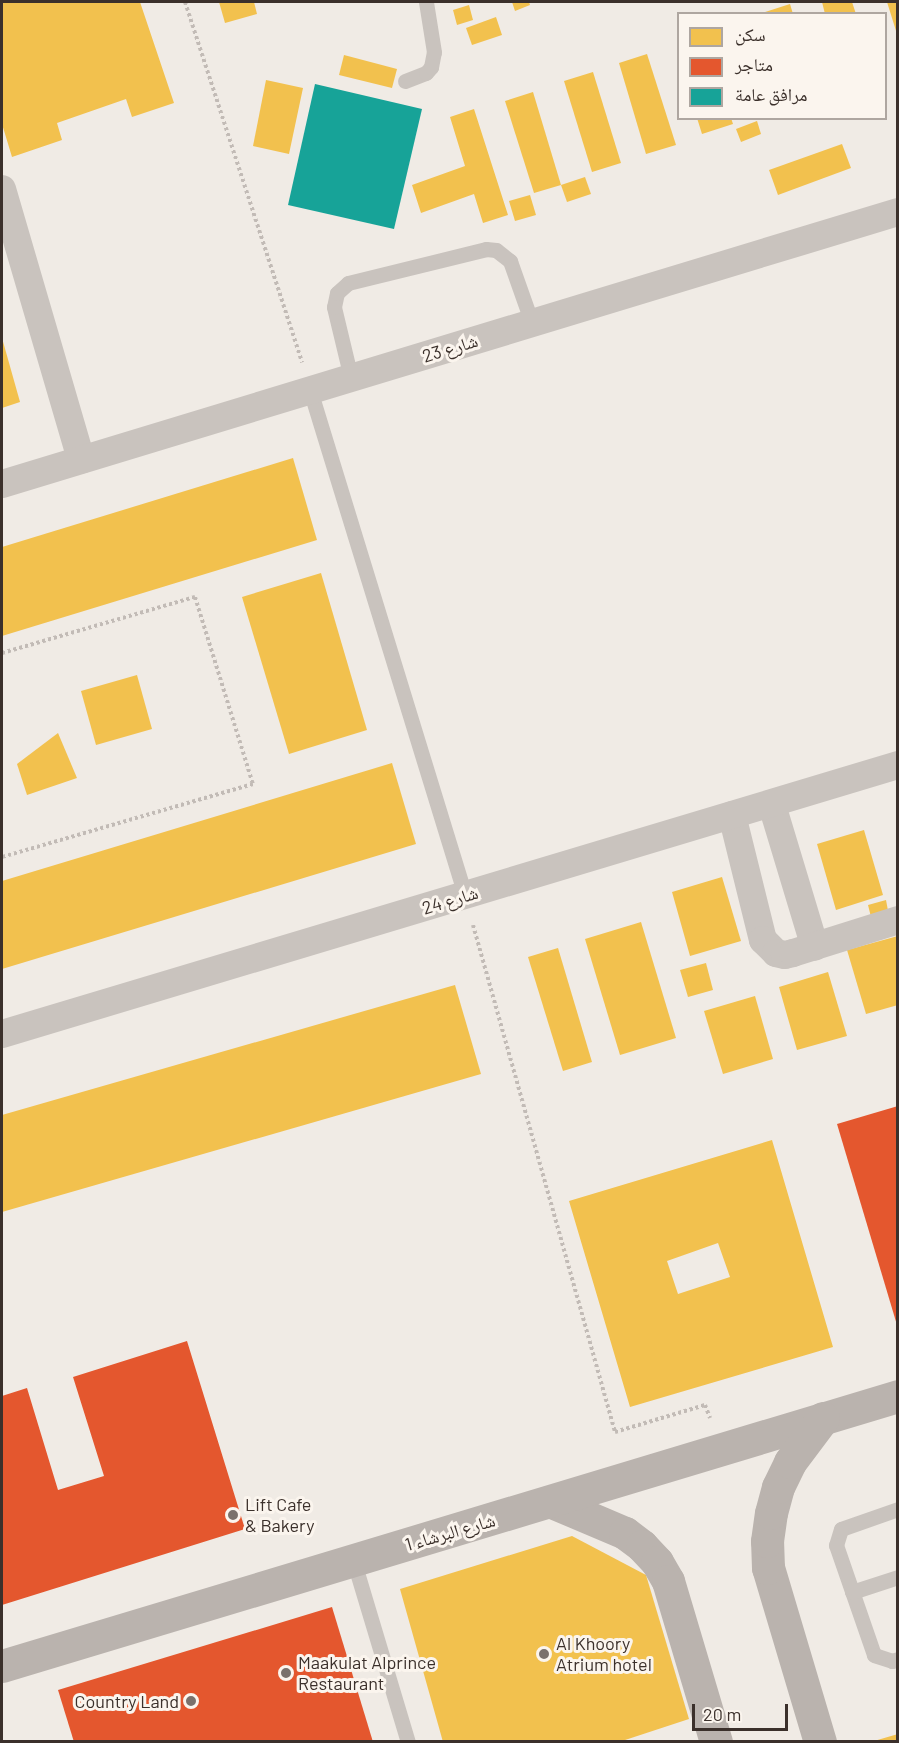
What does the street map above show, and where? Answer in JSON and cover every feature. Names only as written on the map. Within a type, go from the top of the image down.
[{"type":"street","points":[[2,189],[81,460]]},
{"type":"street","name":"شارع 23","points":[[2,484],[897,212]]},
{"type":"street","name":"شارع 24","points":[[2,1034],[772,805],[897,765]]},
{"type":"street","points":[[772,805],[815,947]]},
{"type":"street","points":[[732,816],[763,940],[768,948],[784,955],[897,920]]},
{"type":"street","name":"شارع البرشاء 1","points":[[2,1666],[353,1559],[552,1502],[897,1396]]},
{"type":"street","points":[[820,1742],[768,1568],[767,1541],[778,1487],[790,1461],[824,1418]]},
{"type":"street","points":[[552,1502],[625,1533],[657,1562],[668,1581],[716,1742]]},
{"type":"lane","points":[[405,81],[426,73],[434,52],[426,2]]},
{"type":"lane","points":[[351,378],[334,307],[337,293],[348,283],[477,251],[496,250],[510,261],[532,323]]},
{"type":"lane","points":[[310,390],[465,895]]},
{"type":"lane","points":[[897,1509],[841,1529],[836,1545],[874,1655],[892,1661],[897,1659]]},
{"type":"lane","points":[[353,1559],[408,1742]]},
{"type":"lane","points":[[852,1592],[897,1577]]},
{"type":"path","points":[[185,2],[310,390]]},
{"type":"path","points":[[2,653],[195,597],[253,784],[2,857]]},
{"type":"path","points":[[465,895],[615,1432],[705,1406],[720,1450]]},
{"type":"building: سكن","points":[[2,2],[140,2],[174,103],[132,117],[126,99],[57,123],[62,140],[12,157],[2,124]]},
{"type":"building: سكن","points":[[219,2],[254,2],[257,14],[225,23]]},
{"type":"building: سكن","points":[[512,2],[529,2],[530,5],[515,11]]},
{"type":"building: سكن","points":[[822,2],[852,2],[855,12],[824,12]]},
{"type":"building: سكن","points":[[887,2],[898,2],[898,34],[897,34]]},
{"type":"building: سكن","points":[[790,4],[792,12],[765,12]]},
{"type":"building: سكن","points":[[469,5],[473,20],[457,25],[453,10]]},
{"type":"building: سكن","points":[[496,17],[502,35],[472,45],[466,28]]},
{"type":"building: سكن","points":[[647,54],[676,145],[646,154],[619,63]]},
{"type":"building: سكن","points":[[344,55],[397,69],[392,88],[339,75]]},
{"type":"building: سكن","points":[[593,72],[621,163],[592,172],[564,81]]},
{"type":"building: سكن","points":[[266,80],[303,88],[289,154],[253,146]]},
{"type":"building: سكن","points":[[533,92],[561,185],[534,193],[505,101]]},
{"type":"building: سكن","points":[[474,109],[508,215],[483,223],[474,194],[421,213],[412,185],[465,166],[450,117]]},
{"type":"building: سكن","points":[[698,120],[732,120],[733,124],[702,134]]},
{"type":"building: سكن","points":[[757,121],[761,134],[741,142],[736,129]]},
{"type":"building: سكن","points":[[842,144],[851,168],[778,195],[769,170]]},
{"type":"building: سكن","points":[[585,177],[591,194],[567,202],[561,185]]},
{"type":"building: سكن","points":[[530,195],[536,215],[515,221],[509,201]]},
{"type":"building: سكن","points":[[2,338],[20,402],[2,408]]},
{"type":"building: سكن","points":[[293,458],[317,540],[2,636],[2,547]]},
{"type":"building: سكن","points":[[321,573],[367,730],[289,754],[242,597]]},
{"type":"building: سكن","points":[[137,675],[152,729],[96,745],[81,691]]},
{"type":"building: سكن","points":[[58,733],[77,778],[27,795],[17,764]]},
{"type":"building: سكن","points":[[392,763],[416,844],[2,969],[2,881]]},
{"type":"building: سكن","points":[[864,830],[883,895],[836,910],[817,844]]},
{"type":"building: سكن","points":[[722,877],[741,941],[690,956],[672,892]]},
{"type":"building: سكن","points":[[886,900],[890,921],[873,925],[868,905]]},
{"type":"building: سكن","points":[[641,922],[676,1038],[620,1055],[585,939]]},
{"type":"building: سكن","points":[[898,936],[898,1005],[866,1014],[847,950]]},
{"type":"building: سكن","points":[[558,948],[592,1062],[563,1071],[528,957]]},
{"type":"building: سكن","points":[[706,963],[713,990],[688,997],[680,970]]},
{"type":"building: سكن","points":[[828,972],[847,1036],[797,1050],[779,987]]},
{"type":"building: سكن","points":[[455,985],[481,1074],[2,1212],[2,1115]]},
{"type":"building: سكن","points":[[755,996],[773,1059],[723,1074],[704,1011]]},
{"type":"building: سكن","points":[[772,1140],[833,1347],[630,1407],[569,1201]],"holes":[[[718,1243],[730,1277],[678,1294],[667,1261]]]},
{"type":"building: سكن","name":"Al Khoory Atrium hotel","points":[[572,1536],[646,1575],[689,1719],[619,1742],[443,1742],[400,1589]]},
{"type":"building: سكن","points":[[898,1734],[898,1742],[874,1742],[874,1741]]},
{"type":"building: متاجر","points":[[898,1106],[898,1325],[897,1325],[837,1124]]},
{"type":"building: متاجر","points":[[187,1341],[245,1529],[2,1605],[2,1396],[27,1388],[58,1490],[104,1476],[73,1377]]},
{"type":"building: متاجر","points":[[332,1607],[373,1742],[74,1742],[58,1690]]},
{"type":"building: مرافق عامة","points":[[315,84],[422,109],[394,229],[288,205]]},
{"type":"place","name":"Lift Cafe & Bakery","points":[[233,1515]]},
{"type":"place","name":"Al Khoory Atrium hotel","points":[[544,1654]]},
{"type":"place","name":"Maakulat Alprince Restaurant","points":[[286,1673]]},
{"type":"place","name":"Country Land","points":[[191,1701]]}]
